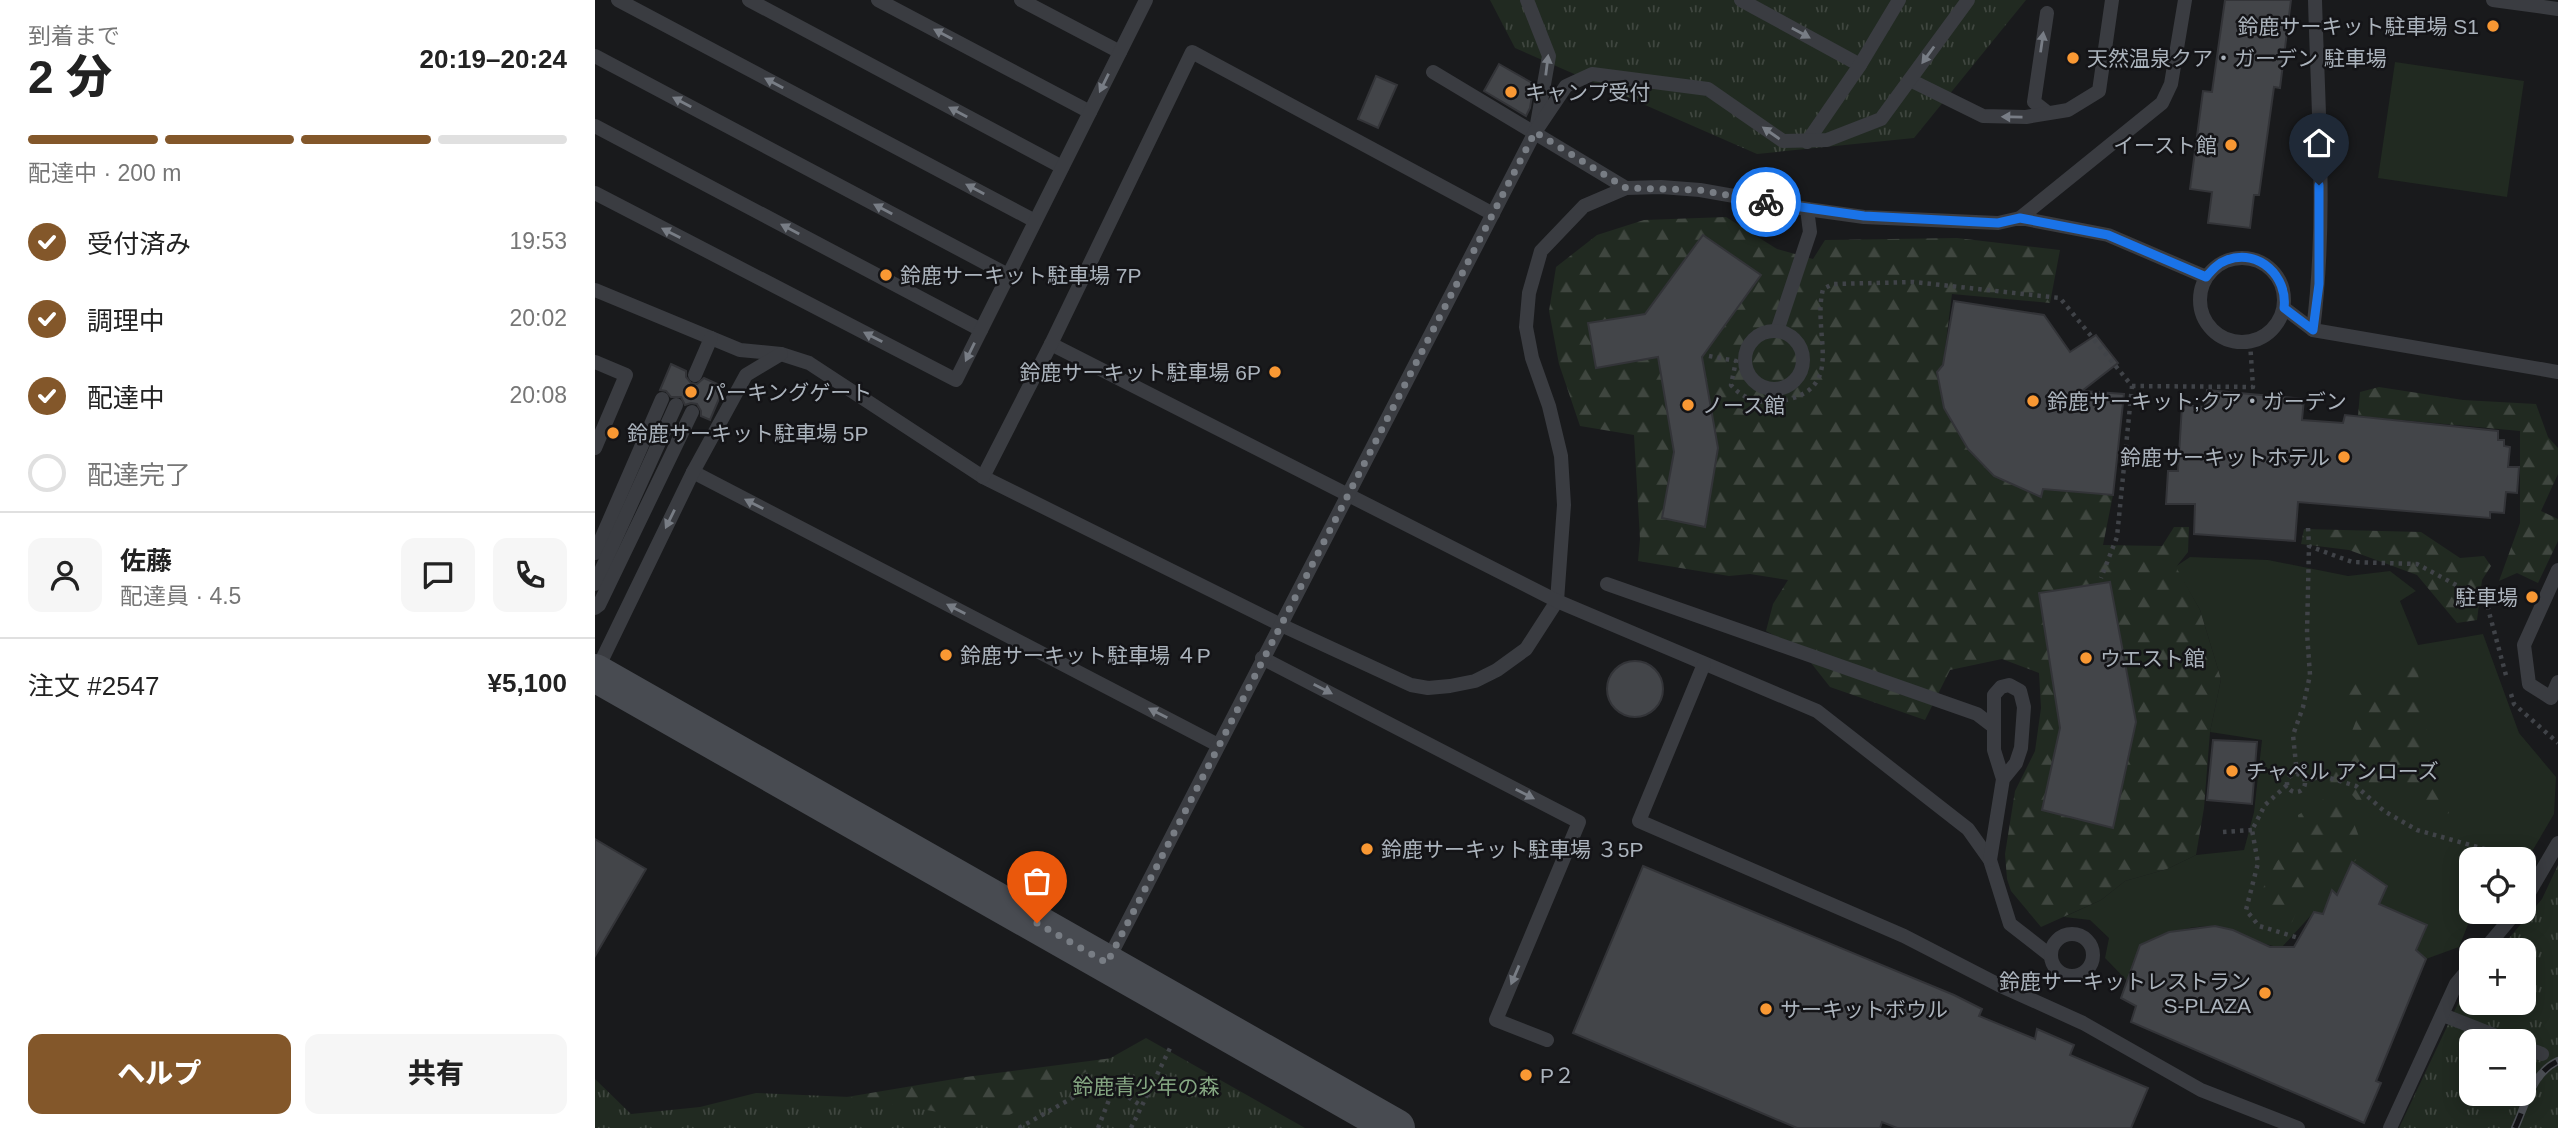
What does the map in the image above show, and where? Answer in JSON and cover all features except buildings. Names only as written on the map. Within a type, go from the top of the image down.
[{"type":"street","points":[[595,673],[1396,1128]]},
{"type":"lane","points":[[618,0],[1035,221]]},
{"type":"lane","points":[[749,0],[1062,167]]},
{"type":"lane","points":[[878,0],[1090,111]]},
{"type":"lane","points":[[1021,0],[1120,52]]},
{"type":"lane","points":[[595,193],[956,380],[1146,0]]},
{"type":"lane","points":[[1527,0],[1549,56],[1535,132]]},
{"type":"lane","points":[[1741,0],[1860,65]]},
{"type":"lane","points":[[1807,142],[1860,65],[1899,0]]},
{"type":"lane","points":[[1107,963],[1535,132],[1566,86],[1592,74],[1708,89],[1783,141],[1827,140],[1881,119],[1968,0]]},
{"type":"lane","points":[[1910,80],[1983,116],[2025,117],[2068,110],[2099,91],[2112,0]]},
{"type":"lane","points":[[2020,218],[2162,103],[2171,84],[2185,0]]},
{"type":"lane","points":[[2313,330],[2321,237],[2315,0]]},
{"type":"lane","points":[[2493,0],[2558,9]]},
{"type":"lane","points":[[2047,13],[2034,102],[2048,113]]},
{"type":"lane","points":[[983,477],[1051,344],[1192,52],[1493,214]]},
{"type":"lane","points":[[595,56],[1008,275]]},
{"type":"lane","points":[[1433,72],[1626,188]]},
{"type":"lane","points":[[595,125],[981,330]]},
{"type":"lane","points":[[595,290],[740,350],[781,354],[809,363],[983,477],[1280,625],[1411,685],[1428,688],[1475,681],[1497,670],[1526,649],[1557,601],[1564,505],[1561,456],[1525,327],[1529,293],[1541,251],[1584,206],[1626,188],[1700,190],[1864,216],[1998,223],[2020,218],[2108,235],[2206,277]]},
{"type":"lane","points":[[1777,331],[1810,232],[1807,209]]},
{"type":"lane","points":[[2243,257],[2257,260],[2270,267],[2279,278],[2284,290],[2284,308],[2274,329],[2263,337],[2250,342],[2236,342],[2223,339],[2208,325],[2200,305],[2200,290],[2206,277],[2216,266],[2228,259],[2243,257]]},
{"type":"lane","points":[[2284,308],[2313,330],[2558,372]]},
{"type":"lane","points":[[1777,331],[1794,338],[1799,345],[1803,363],[1800,372],[1788,385],[1770,388],[1761,385],[1747,371],[1747,351],[1758,335],[1777,331]]},
{"type":"lane","points":[[695,375],[711,338]]},
{"type":"lane","points":[[1051,344],[1557,601],[1817,711],[1968,829],[1990,860],[2010,925],[2051,956]]},
{"type":"lane","points":[[740,350],[746,375]]},
{"type":"lane","points":[[595,673],[692,472],[746,375],[781,354]]},
{"type":"lane","points":[[595,362],[626,375],[595,447]]},
{"type":"lane","points":[[595,553],[669,402],[595,584]]},
{"type":"lane","points":[[595,608],[599,605],[692,412]]},
{"type":"lane","points":[[692,472],[1218,745]]},
{"type":"lane","points":[[2558,569],[2524,645],[2529,684],[2551,698],[2558,682]]},
{"type":"lane","points":[[1607,584],[1977,714],[1994,727]]},
{"type":"lane","points":[[1262,658],[1579,822],[1496,1020],[1547,1040]]},
{"type":"lane","points":[[1704,664],[1639,821],[1904,936],[1999,985],[2083,1023],[2201,1090],[2298,1128]]},
{"type":"lane","points":[[1990,860],[2003,779],[1994,750],[1994,695],[2001,687],[2009,685],[2019,691],[2024,707],[2021,748],[2016,764],[2003,779]]},
{"type":"lane","points":[[2536,881],[2558,844]]},
{"type":"lane","points":[[2494,938],[2506,924]]},
{"type":"lane","points":[[2391,1128],[2459,980]]},
{"type":"lane","points":[[2442,1015],[2478,1029]]},
{"type":"lane","points":[[2536,1052],[2542,1054]]},
{"type":"path","points":[[1709,356],[1736,361],[1731,385],[1750,400],[1772,403],[1801,397],[1813,389],[1824,362],[1820,300],[1823,289],[1833,284],[1914,282],[2060,298],[2132,386],[2117,537],[2101,578]]},
{"type":"path","points":[[2132,386],[2253,387],[2250,342]]},
{"type":"path","points":[[2297,774],[2293,735],[2303,708],[2310,675],[2307,633],[2308,528]]},
{"type":"path","points":[[2309,545],[2352,562],[2417,565],[2486,601],[2514,704],[2558,743]]},
{"type":"path","points":[[2299,938],[2259,926],[2246,910],[2258,863],[2252,830],[2265,805],[2287,785],[2290,776],[2297,774],[2305,779],[2326,777],[2356,786],[2384,811],[2417,830],[2477,847]]},
{"type":"path","points":[[2287,785],[2290,790],[2299,792],[2305,785],[2305,779]]},
{"type":"path","points":[[2223,832],[2252,830]]},
{"type":"path","points":[[1131,1128],[1172,1044]]},
{"type":"path","points":[[1019,1128],[1104,1080],[1140,1105]]},
{"type":"path","points":[[1098,1128],[1114,1087]]},
{"type":"green space","points":[[1490,0],[2026,0],[1914,138],[1757,154],[1515,48]]},
{"type":"green space","points":[[2395,62],[2524,81],[2507,197],[2378,178]]},
{"type":"green space","points":[[1726,217],[1777,249],[1813,259],[1825,240],[1957,238],[2060,250],[2050,303],[1952,294],[1943,365],[1937,372],[1944,408],[2041,496],[2043,489],[2113,495],[2103,545],[2162,546],[2174,527],[2189,527],[2188,552],[2176,567],[2200,610],[2221,679],[2210,732],[2204,808],[2196,855],[2167,869],[2125,881],[2101,900],[2041,927],[2011,891],[2005,854],[2015,791],[2035,751],[2041,708],[2039,673],[2002,659],[1950,670],[1925,720],[1830,687],[1800,649],[1766,631],[1773,604],[1788,580],[1750,574],[1729,576],[1638,561],[1640,539],[1634,435],[1580,426],[1559,364],[1549,311],[1556,267],[1597,235],[1644,220]]},
{"type":"green space","points":[[2379,387],[2463,400],[2536,404],[2548,437],[2558,448],[2558,474],[2541,511],[2558,519],[2558,541],[2538,583],[2517,573],[2499,581],[2520,523],[2520,431],[2358,416],[2360,392]]},
{"type":"green space","points":[[2304,529],[2421,532],[2460,558],[2484,556],[2491,566],[2482,580],[2477,620],[2457,623],[2417,575],[2349,550],[2301,544]]},
{"type":"green space","points":[[2190,557],[2268,560],[2348,576],[2390,571],[2416,591],[2400,601],[2418,645],[2483,634],[2519,733],[2556,777],[2554,814],[2535,847],[2459,847],[2459,924],[2468,924],[2463,938],[2459,938],[2459,947],[2426,959],[2416,950],[2426,925],[2379,904],[2352,863],[2337,895],[2332,891],[2323,914],[2314,912],[2282,947],[2264,944],[2235,931],[2211,926],[2175,932],[2140,945],[2138,951],[2147,970],[2137,991],[2105,958],[2109,938],[2090,920],[2064,917],[2101,900],[2125,881],[2167,869],[2196,855],[2244,850],[2254,812],[2262,740],[2210,732],[2221,679],[2200,610],[2175,567]]},
{"type":"green space","points":[[2414,659],[2421,686],[2416,704],[2425,724],[2428,742],[2427,783],[2445,795],[2449,813],[2435,820],[2417,794],[2390,776],[2380,782],[2377,793],[2363,803],[2359,803],[2347,789],[2323,791],[2319,766],[2349,763],[2344,751],[2358,716],[2345,686],[2360,678],[2373,695],[2391,674]]},
{"type":"green space","points":[[2327,797],[2352,818],[2365,853],[2333,878],[2311,880],[2287,933],[2276,912],[2258,898],[2277,861],[2300,839],[2298,815]]},
{"type":"green space","points":[[2558,865],[2558,1128],[2399,1128],[2459,1001],[2459,1015],[2536,1015],[2536,938],[2509,938],[2521,924],[2536,924],[2536,906]]},
{"type":"green space","name":"鈴鹿青少年の森","points":[[1146,1038],[1305,1128],[595,1128],[595,1079],[631,1114],[700,1107],[756,1093],[850,1097],[997,1122]]},
{"type":"green space","name":"鈴鹿青少年の森","points":[[1151,1053],[1280,1128],[595,1128],[595,1102],[617,1123],[805,1104],[966,1077]]},
{"type":"railway","points":[[2515,1128],[2536,1081],[2549,1066],[2558,1061]]},
{"type":"way so far","points":[[1037,923],[1107,963],[1535,132],[1626,188],[1700,190],[1766,202]]},
{"type":"place","name":"鈴鹿サーキット駐車場 S1","points":[[2493,26]]},
{"type":"place","name":"天然温泉クア・ガーデン 駐車場","points":[[2073,58]]},
{"type":"place","name":"キャンプ受付","points":[[1511,92]]},
{"type":"place","name":"イースト館","points":[[2231,145]]},
{"type":"place","name":"鈴鹿サーキット駐車場 7P","points":[[886,275]]},
{"type":"place","name":"鈴鹿サーキット駐車場 6P","points":[[1275,372]]},
{"type":"place","name":"パーキングゲート","points":[[691,392]]},
{"type":"place","name":"鈴鹿サーキット;クア・ガーデン","points":[[2033,401]]},
{"type":"place","name":"ノース館","points":[[1688,405]]},
{"type":"place","name":"鈴鹿サーキット駐車場 5P","points":[[613,433]]},
{"type":"place","name":"鈴鹿サーキットホテル","points":[[2344,457]]},
{"type":"place","name":"駐車場","points":[[2532,597]]},
{"type":"place","name":"鈴鹿サーキット駐車場 ４P","points":[[946,655]]},
{"type":"place","name":"ウエスト館","points":[[2086,658]]},
{"type":"place","name":"チャペル アンローズ","points":[[2232,771]]},
{"type":"place","name":"鈴鹿サーキット駐車場 ３5P","points":[[1367,849]]},
{"type":"place","name":"鈴鹿サーキットレストラン S-PLAZA","points":[[2265,993]]},
{"type":"place","name":"サーキットボウル","points":[[1766,1009]]},
{"type":"place","name":"P２","points":[[1526,1075]]},
{"type":"route","points":[[1766,202],[1864,216],[1998,223],[2020,218],[2108,235],[2206,277],[2216,266],[2228,259],[2243,257],[2257,260],[2270,267],[2279,278],[2284,290],[2284,308],[2313,330],[2321,237],[2319,185]]}]
